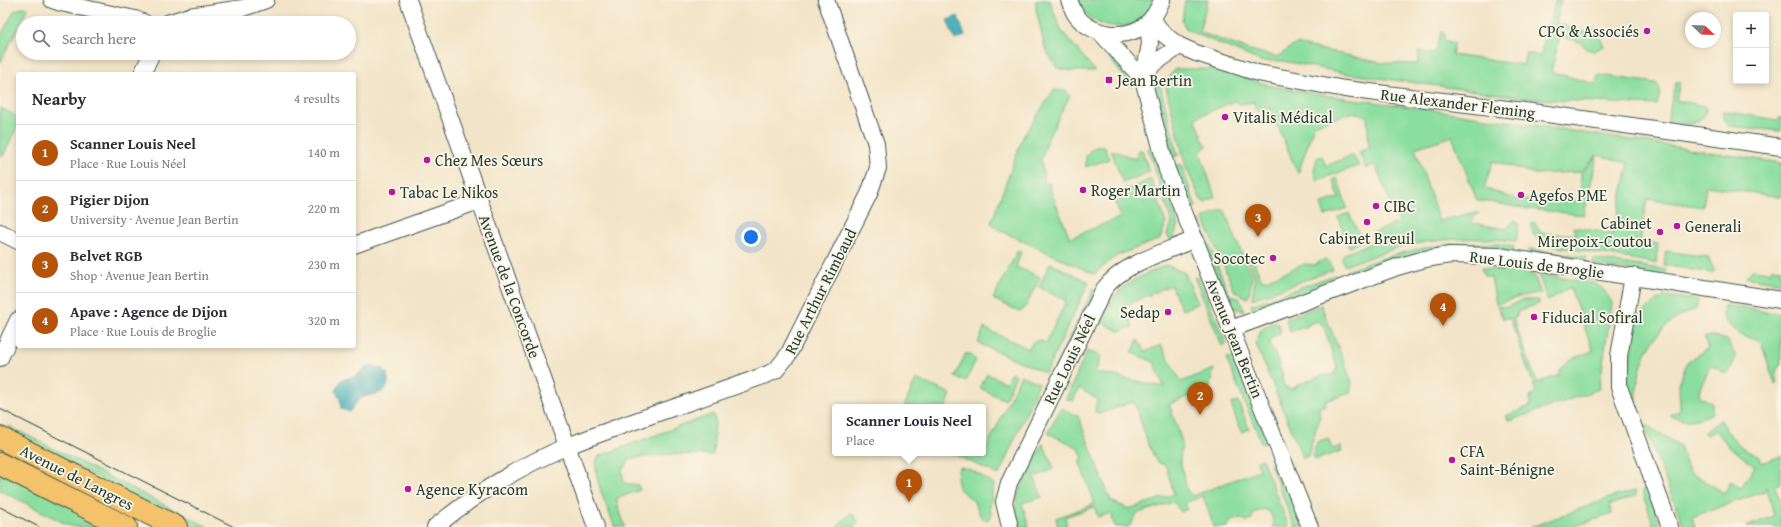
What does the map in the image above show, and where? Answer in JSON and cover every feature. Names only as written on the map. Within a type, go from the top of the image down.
[{"type":"main road","name":"Avenue de Langres","points":[[0,438],[176,527]]},
{"type":"main road","name":"Avenue de Langres","points":[[0,464],[126,527]]},
{"type":"street","points":[[52,0],[121,16]]},
{"type":"street","points":[[189,16],[243,8],[266,0]]},
{"type":"street","name":"Avenue de la Concorde","points":[[408,0],[566,447],[596,527]]},
{"type":"street","name":"Rue Arthur Rimbaud","points":[[435,527],[472,498],[507,477],[566,447],[768,374],[782,364],[793,347],[869,194],[878,168],[876,144],[826,0]]},
{"type":"street","points":[[1069,0],[1074,12],[1084,24],[1100,32],[1121,34],[1136,30],[1150,20],[1157,13],[1162,0]]},
{"type":"street","name":"Avenue Jean Bertin","points":[[1150,20],[1150,44],[1143,79],[1168,170],[1310,527]]},
{"type":"street","name":"Rue Alexander Fleming","points":[[1150,20],[1162,33],[1178,45],[1196,53],[1258,73],[1345,89],[1540,113],[1781,147]]},
{"type":"street","name":"Avenue Jean Bertin","points":[[1100,32],[1143,79]]},
{"type":"street","points":[[1143,79],[1153,64],[1174,50],[1178,45]]},
{"type":"street","points":[[143,72],[149,60]]},
{"type":"street","points":[[356,244],[479,201]]},
{"type":"street","points":[[0,232],[16,240]]},
{"type":"street","name":"Rue Louis Néel","points":[[1010,527],[1004,502],[1009,483],[1104,289],[1110,281],[1128,268],[1195,239]]},
{"type":"street","name":"Rue Louis de Broglie","points":[[1231,329],[1397,267],[1443,256],[1475,254],[1499,256],[1633,276],[1781,300]]},
{"type":"street","points":[[1633,276],[1618,356],[1619,387],[1670,527]]},
{"type":"street","points":[[0,358],[16,324]]},
{"type":"green space","points":[[1036,0],[1049,0],[1061,30],[1095,71],[1073,71],[1057,68],[1045,48],[1036,9]]},
{"type":"green space","points":[[1078,0],[1156,0],[1145,16],[1136,23],[1124,26],[1110,26],[1098,23],[1089,17],[1081,7]]},
{"type":"green space","points":[[1185,0],[1208,0],[1199,32],[1246,49],[1277,57],[1296,44],[1382,63],[1418,64],[1419,51],[1428,53],[1436,52],[1441,31],[1445,34],[1444,40],[1454,43],[1452,55],[1523,65],[1526,53],[1540,56],[1556,0],[1561,0],[1556,23],[1588,33],[1595,29],[1604,46],[1594,51],[1587,49],[1580,42],[1560,36],[1551,72],[1596,84],[1598,75],[1656,83],[1660,91],[1657,105],[1535,99],[1349,74],[1283,61],[1260,61],[1187,30],[1182,21]]},
{"type":"green space","points":[[24,7],[28,8],[24,16],[16,16],[16,32],[0,63],[0,37],[14,11]]},
{"type":"green space","points":[[1102,48],[1108,49],[1136,82],[1131,87]]},
{"type":"green space","points":[[1175,69],[1219,69],[1271,86],[1316,94],[1454,113],[1781,163],[1781,197],[1706,186],[1703,207],[1647,199],[1640,241],[1658,244],[1656,263],[1542,244],[1533,234],[1531,224],[1534,222],[1541,233],[1576,235],[1573,227],[1613,234],[1629,163],[1597,155],[1580,172],[1535,174],[1493,161],[1484,188],[1518,200],[1535,200],[1535,202],[1581,201],[1581,173],[1597,156],[1584,215],[1529,209],[1477,200],[1452,136],[1415,148],[1439,221],[1472,213],[1479,213],[1472,220],[1472,223],[1506,229],[1515,220],[1519,224],[1516,241],[1458,239],[1429,242],[1400,247],[1344,265],[1342,259],[1344,254],[1374,242],[1371,234],[1397,223],[1398,220],[1376,167],[1373,165],[1366,169],[1359,152],[1369,148],[1367,116],[1353,112],[1314,125],[1298,174],[1270,108],[1258,112],[1253,102],[1240,104],[1235,101],[1197,117],[1196,120],[1202,135],[1201,137],[1207,146],[1200,152],[1215,197],[1205,203],[1201,200],[1187,170],[1165,84]]},
{"type":"green space","points":[[1676,82],[1680,83],[1676,100],[1704,106],[1706,109],[1701,119],[1696,122],[1691,124],[1668,123]]},
{"type":"green space","points":[[1160,85],[1178,156],[1173,157],[1155,86]]},
{"type":"green space","points":[[1054,90],[1066,91],[1070,95],[1048,138],[1041,161],[1045,184],[1050,183],[1049,187],[1070,238],[1121,217],[1112,196],[1151,179],[1166,223],[1160,239],[1118,255],[1094,274],[999,230],[991,223],[1023,137]]},
{"type":"green space","points":[[0,108],[16,116],[16,129],[3,156],[0,154]]},
{"type":"green space","points":[[1723,111],[1777,120],[1781,117],[1781,131],[1727,126],[1723,118]]},
{"type":"green space","points":[[1100,146],[1105,148],[1109,159],[1086,167],[1086,156],[1092,149]]},
{"type":"green space","points":[[1148,148],[1155,148],[1177,220],[1177,230],[1171,242],[1167,234],[1172,223]]},
{"type":"green space","points":[[1111,150],[1136,159],[1138,150],[1142,150],[1149,172],[1123,183]]},
{"type":"green space","points":[[1353,155],[1359,166],[1317,180],[1314,171],[1317,158],[1322,156],[1326,166]]},
{"type":"green space","points":[[1181,164],[1196,207],[1189,209],[1175,166]]},
{"type":"green space","points":[[1337,178],[1347,208],[1325,216],[1321,205],[1339,198],[1333,180]]},
{"type":"green space","points":[[1224,209],[1252,279],[1248,298],[1235,292],[1203,218]]},
{"type":"green space","points":[[1349,213],[1362,241],[1349,247],[1338,217]]},
{"type":"green space","points":[[1200,221],[1229,295],[1240,299],[1244,311],[1234,308],[1228,302],[1196,223]]},
{"type":"green space","points":[[1460,243],[1498,244],[1514,247],[1512,253],[1405,258],[1368,269],[1349,277],[1346,271],[1402,253]]},
{"type":"green space","points":[[1529,249],[1586,257],[1585,263],[1528,255]]},
{"type":"green space","points":[[1018,250],[1021,252],[1016,267],[1040,277],[1025,308],[1020,312],[993,299]]},
{"type":"green space","points":[[1666,251],[1708,257],[1714,268],[1714,272],[1711,273],[1664,265]]},
{"type":"green space","points":[[1325,259],[1330,262],[1333,270],[1252,299],[1255,279],[1249,262],[1253,260],[1262,280],[1266,280],[1305,264],[1314,265]]},
{"type":"green space","points":[[1594,259],[1666,270],[1665,276],[1593,265]]},
{"type":"green space","points":[[1050,263],[1089,282],[1046,373],[978,343],[984,328],[1029,349],[1032,343],[1039,340],[1046,343],[1066,301],[1039,287]]},
{"type":"green space","points":[[1166,265],[1185,273],[1198,303],[1182,310],[1171,285],[1124,306],[1133,327],[1119,331],[1102,322],[1106,310],[1118,292],[1135,280]]},
{"type":"green space","points":[[1481,268],[1524,272],[1534,275],[1541,294],[1526,295],[1496,304],[1491,277],[1484,276]]},
{"type":"green space","points":[[1772,268],[1781,269],[1781,283],[1746,277],[1752,270],[1771,272]]},
{"type":"green space","points":[[1538,274],[1593,283],[1602,289],[1612,303],[1599,389],[1509,421],[1506,416],[1530,406],[1530,397],[1536,392],[1510,318],[1503,319],[1497,306],[1507,307],[1522,300],[1538,300],[1540,303],[1517,312],[1517,317],[1513,318],[1537,383],[1559,375],[1558,373],[1569,360],[1593,351],[1570,287],[1548,301]]},
{"type":"green space","points":[[1335,275],[1337,281],[1253,311],[1251,305]]},
{"type":"green space","points":[[1198,276],[1226,343],[1222,346],[1194,277]]},
{"type":"green space","points":[[1094,288],[1096,291],[1054,377],[1051,376]]},
{"type":"green space","points":[[1665,296],[1698,300],[1696,309],[1679,317],[1665,328],[1650,346],[1638,380],[1637,404],[1635,403],[1628,379],[1638,315]]},
{"type":"green space","points":[[1321,305],[1352,382],[1350,393],[1325,401],[1326,405],[1318,408],[1321,417],[1316,428],[1308,456],[1303,458],[1256,344],[1261,330],[1274,322],[1277,323],[1281,330],[1279,334],[1273,336],[1269,343],[1274,351],[1283,376],[1282,379],[1284,386],[1291,389],[1299,384],[1324,375],[1328,376],[1334,374],[1337,368],[1323,324],[1316,321],[1308,326],[1290,332],[1286,319]]},
{"type":"green space","points":[[1724,305],[1781,314],[1781,365],[1776,371],[1778,383],[1775,384],[1761,342],[1742,335],[1729,326],[1723,316]]},
{"type":"green space","points":[[1713,336],[1727,340],[1735,354],[1735,360],[1727,374],[1712,366],[1709,368],[1699,391],[1700,397],[1712,403],[1712,414],[1691,420],[1675,418],[1670,415],[1680,410],[1679,383],[1688,361],[1708,348],[1704,337]]},
{"type":"green space","points":[[1138,340],[1145,352],[1161,345],[1181,382],[1214,369],[1209,389],[1169,404],[1182,442],[1180,461],[1187,490],[1193,496],[1259,470],[1257,461],[1262,459],[1289,527],[1272,527],[1274,523],[1270,512],[1264,509],[1254,513],[1251,520],[1247,521],[1241,518],[1231,521],[1227,527],[1214,527],[1203,496],[1185,503],[1187,509],[1181,512],[1174,502],[1138,513],[1129,527],[1115,527],[1111,513],[1098,517],[1094,507],[1065,517],[1067,527],[1058,527],[1056,518],[1092,505],[1094,501],[1079,461],[1083,459],[1079,448],[1048,433],[1061,408],[1078,416],[1111,501],[1129,509],[1174,494],[1166,466],[1156,461],[1148,445],[1135,404],[1132,402],[1100,414],[1095,412],[1097,399],[1079,388],[1073,401],[1066,399],[1087,351],[1101,356],[1095,372],[1164,387],[1154,362],[1132,353]]},
{"type":"green space","points":[[966,353],[971,355],[976,360],[966,381],[955,377]]},
{"type":"green space","points":[[1233,357],[1268,442],[1262,444],[1226,358]]},
{"type":"green space","points":[[1011,372],[1016,375],[1005,400],[980,388],[987,374],[1006,383]]},
{"type":"green space","points":[[1021,375],[1039,383],[999,475],[958,456],[986,456],[987,447]]},
{"type":"green space","points":[[916,379],[951,394],[947,404],[905,404]]},
{"type":"green space","points":[[1238,401],[1249,429],[1241,432],[1231,404]]},
{"type":"green space","points":[[713,414],[715,421],[713,455],[672,454],[632,458],[622,470],[624,483],[638,485],[640,490],[616,499],[625,527],[615,527],[604,501],[598,480],[596,462],[599,456]]},
{"type":"green space","points":[[1721,420],[1732,438],[1747,451],[1760,457],[1762,463],[1781,456],[1781,484],[1774,485],[1781,502],[1781,527],[1746,527],[1774,516],[1767,487],[1765,491],[1692,517],[1695,527],[1684,527],[1645,428],[1647,425],[1680,446],[1689,471],[1724,493],[1731,482],[1741,488],[1755,466],[1729,447],[1716,430],[1707,435],[1703,433]]},
{"type":"green space","points":[[9,426],[208,527],[196,527],[7,431]]},
{"type":"green space","points":[[1328,438],[1332,449],[1341,446],[1342,451],[1314,460],[1313,455],[1317,442]]},
{"type":"green space","points":[[1043,443],[1054,469],[1034,477],[1042,497],[1022,503],[1029,527],[1020,527],[1016,510],[1017,496]]},
{"type":"green space","points":[[1275,462],[1304,527],[1295,527],[1270,464]]},
{"type":"green space","points":[[959,467],[974,471],[994,484],[990,506],[991,516],[987,520],[982,519],[973,500],[959,489],[957,477]]},
{"type":"green space","points":[[0,472],[109,527],[72,527],[0,490]]},
{"type":"green space","points":[[1648,488],[1660,527],[1654,527],[1642,490]]},
{"type":"green space","points":[[1635,491],[1636,496],[1609,505],[1612,514],[1572,527],[1531,527],[1615,496]]},
{"type":"green space","points":[[851,512],[858,521],[855,527],[837,527]]},
{"type":"water","points":[[958,16],[965,36],[955,40],[947,20]]},
{"type":"water","points":[[372,365],[383,369],[387,373],[388,381],[385,391],[360,399],[350,412],[341,409],[340,399],[336,391],[341,380],[356,376],[364,368]]},
{"type":"tram line","points":[[0,409],[234,527]]},
{"type":"tram line","points":[[0,507],[39,527]]},
{"type":"place","name":"CPG & Associés","points":[[1647,31]]},
{"type":"place","name":"Jean Bertin","points":[[1109,80]]},
{"type":"place","name":"Vitalis Médical","points":[[1225,117]]},
{"type":"place","name":"Chez Mes Sœurs","points":[[427,160]]},
{"type":"place","name":"Roger Martin","points":[[1083,190]]},
{"type":"place","name":"Tabac Le Nikos","points":[[392,192]]},
{"type":"place","name":"Agefos PME","points":[[1521,195]]},
{"type":"place","name":"CIBC","points":[[1376,206]]},
{"type":"place","name":"Cabinet Breuil","points":[[1367,222]]},
{"type":"place","name":"Generali","points":[[1677,226]]},
{"type":"place","name":"Cabinet Mirepoix-Coutou","points":[[1660,232]]},
{"type":"place","name":"Belvet RGB","points":[[1258,237]]},
{"type":"place","name":"Socotec","points":[[1273,258]]},
{"type":"place","name":"Sedap","points":[[1168,312]]},
{"type":"place","name":"Fiducial Sofiral","points":[[1534,317]]},
{"type":"place","name":"Apave : Agence de Dijon","points":[[1443,326]]},
{"type":"place","name":"Pigier Dijon","points":[[1200,415]]},
{"type":"place","name":"CFA Saint-Bénigne","points":[[1452,460]]},
{"type":"place","name":"Agence Kyracom","points":[[408,489]]},
{"type":"place","name":"Scanner Louis Neel","points":[[909,502]]}]
